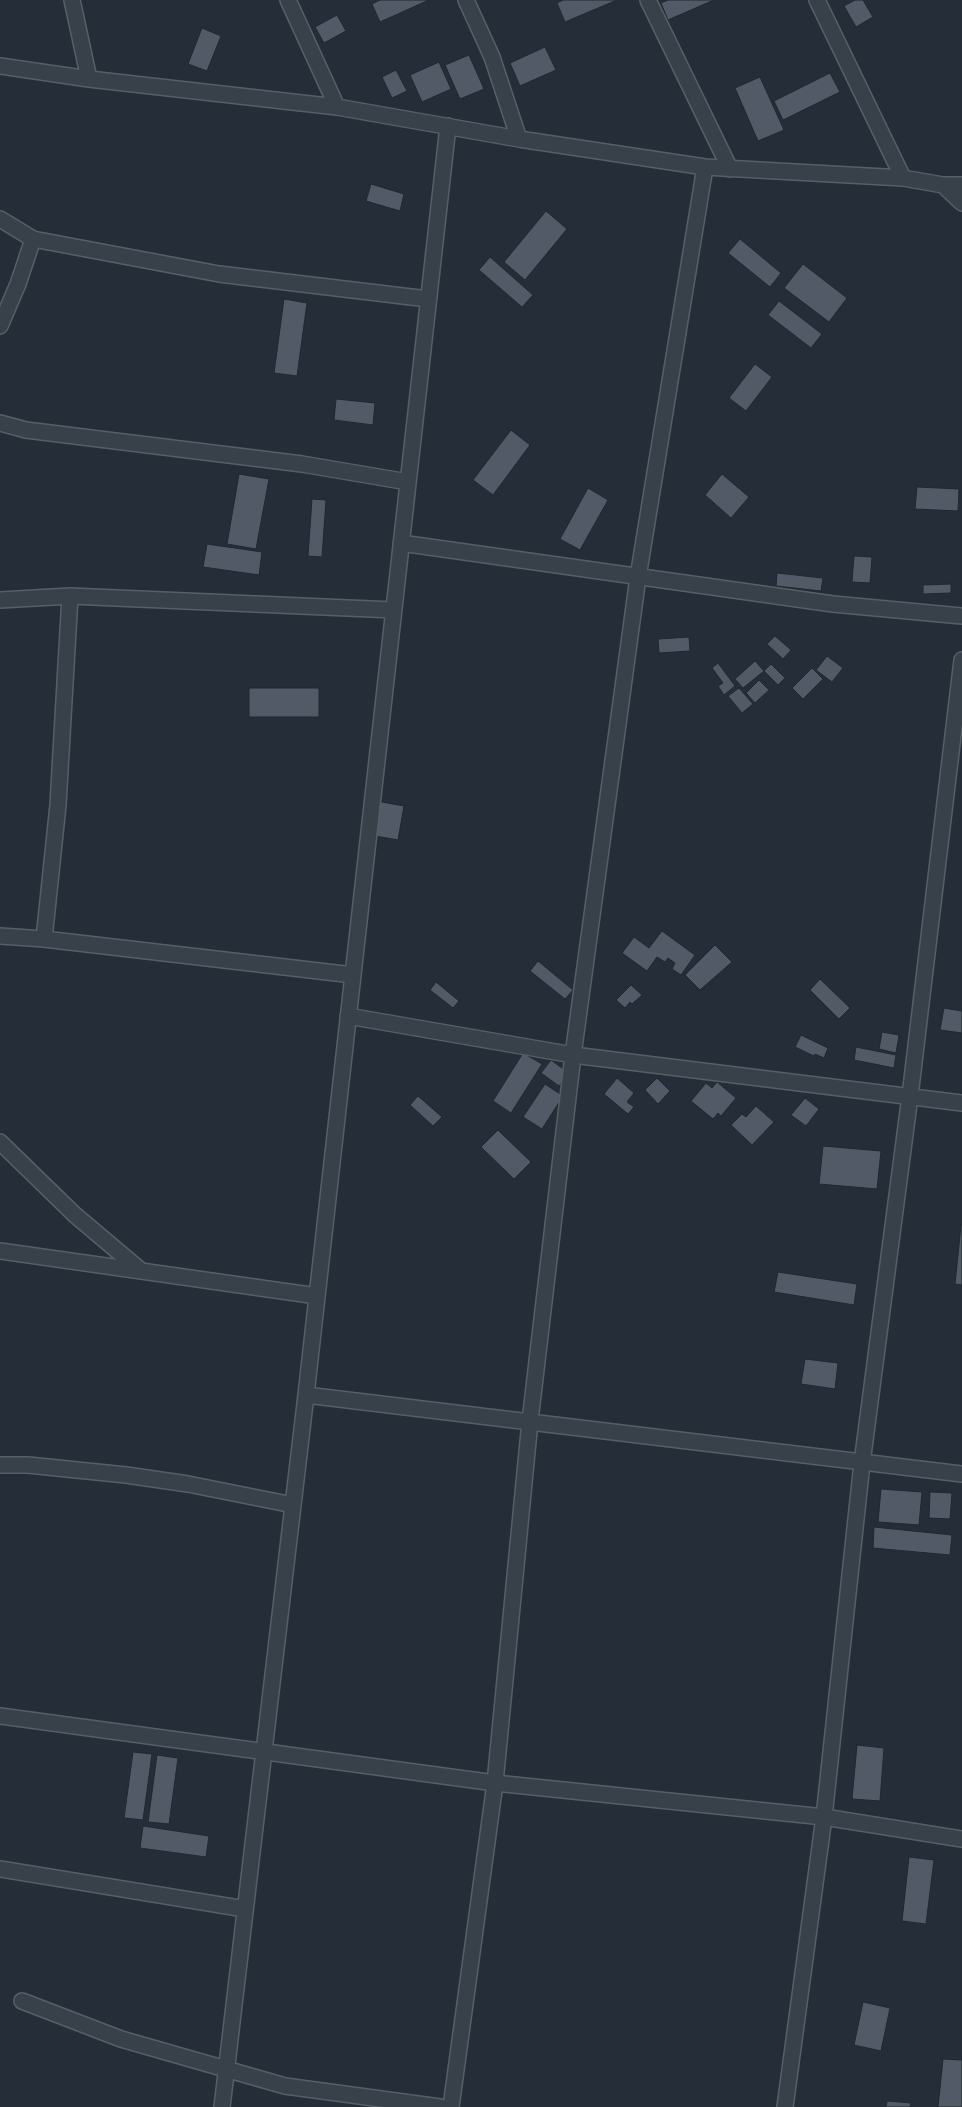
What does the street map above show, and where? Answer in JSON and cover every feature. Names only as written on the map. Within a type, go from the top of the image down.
[{"type":"street","points":[[72,0],[89,79]]},
{"type":"street","points":[[288,0],[337,107]]},
{"type":"street","points":[[466,0],[492,57],[519,139]]},
{"type":"street","points":[[648,0],[730,169]]},
{"type":"street","points":[[817,0],[903,178]]},
{"type":"street","points":[[0,66],[89,79],[337,107],[519,139],[705,166],[903,178],[943,185],[962,185]]},
{"type":"street","points":[[222,2107],[306,1395],[448,126]]},
{"type":"street","points":[[451,2107],[495,1783],[530,1421],[573,1055],[638,577],[705,166]]},
{"type":"street","points":[[943,185],[962,203]]},
{"type":"street","points":[[0,219],[33,239],[219,274],[428,299]]},
{"type":"street","points":[[0,326],[18,284],[33,239]]},
{"type":"street","points":[[0,423],[26,430],[302,464],[408,482]]},
{"type":"street","points":[[401,543],[833,604],[962,616]]},
{"type":"street","points":[[0,600],[70,596],[394,610]]},
{"type":"street","points":[[44,939],[58,805],[70,596]]},
{"type":"street","points":[[785,2107],[824,1817],[862,1463],[910,1096],[962,660]]},
{"type":"street","points":[[0,936],[44,939],[353,975]]},
{"type":"street","points":[[348,1016],[573,1055],[962,1103]]},
{"type":"street","points":[[0,1142],[75,1215],[139,1269]]},
{"type":"street","points":[[0,1251],[139,1269],[317,1296]]},
{"type":"street","points":[[306,1395],[962,1474]]},
{"type":"street","points":[[0,1465],[28,1465],[126,1474],[293,1505]]},
{"type":"street","points":[[0,1716],[264,1750],[495,1783],[824,1817],[962,1839]]},
{"type":"street","points":[[0,1868],[245,1909]]},
{"type":"street","points":[[22,2001],[121,2039],[285,2086],[359,2098],[440,2107]]},
{"type":"building","points":[[380,0],[429,0],[380,22],[372,4]]},
{"type":"building","points":[[563,0],[617,0],[565,22],[557,3]]},
{"type":"building","points":[[668,0],[714,0],[668,20],[661,3]]},
{"type":"building","points":[[855,0],[863,0],[873,17],[856,27],[844,6]]},
{"type":"building","points":[[337,15],[346,31],[324,43],[315,27]]},
{"type":"building","points":[[202,28],[221,36],[207,71],[188,64]]},
{"type":"building","points":[[545,47],[556,70],[520,86],[510,63]]},
{"type":"building","points":[[469,55],[484,89],[460,99],[445,65]]},
{"type":"building","points":[[439,62],[451,89],[422,102],[410,75]]},
{"type":"building","points":[[396,70],[407,91],[392,98],[382,77]]},
{"type":"building","points":[[830,73],[840,92],[783,120],[774,101]]},
{"type":"building","points":[[760,77],[784,130],[758,141],[735,88]]},
{"type":"building","points":[[371,184],[404,194],[400,211],[366,201]]},
{"type":"building","points":[[546,211],[567,229],[525,280],[504,262]]},
{"type":"building","points":[[740,239],[781,273],[770,287],[728,253]]},
{"type":"building","points":[[490,257],[533,295],[522,307],[479,270]]},
{"type":"building","points":[[803,264],[847,298],[829,322],[784,288]]},
{"type":"building","points":[[284,299],[307,303],[297,376],[274,373]]},
{"type":"building","points":[[779,301],[822,334],[811,348],[768,315]]},
{"type":"building","points":[[755,364],[772,377],[746,411],[729,398]]},
{"type":"building","points":[[336,399],[375,403],[373,425],[334,420]]},
{"type":"building","points":[[511,430],[530,445],[493,495],[473,480]]},
{"type":"building","points":[[239,474],[269,479],[256,549],[227,544]]},
{"type":"building","points":[[722,474],[749,497],[731,518],[705,495]]},
{"type":"building","points":[[917,487],[959,489],[958,511],[915,509]]},
{"type":"building","points":[[588,488],[608,500],[580,550],[560,539]]},
{"type":"building","points":[[312,499],[326,500],[322,557],[308,556]]},
{"type":"building","points":[[207,544],[262,552],[259,575],[203,567]]},
{"type":"building","points":[[854,556],[872,557],[870,583],[852,582]]},
{"type":"building","points":[[777,573],[823,578],[821,591],[776,586]]},
{"type":"building","points":[[951,584],[951,593],[923,594],[923,585]]},
{"type":"building","points":[[775,636],[791,650],[783,659],[767,644]]},
{"type":"building","points":[[689,637],[690,651],[659,653],[658,639]]},
{"type":"building","points":[[827,656],[843,668],[832,682],[816,670]]},
{"type":"building","points":[[755,661],[764,671],[743,688],[735,679]]},
{"type":"building","points":[[718,663],[735,686],[724,695],[718,686],[723,683],[712,668]]},
{"type":"building","points":[[771,664],[785,678],[778,685],[764,671]]},
{"type":"building","points":[[812,668],[823,679],[803,699],[792,688]]},
{"type":"building","points":[[759,680],[769,690],[755,703],[746,693]]},
{"type":"building","points":[[249,688],[319,688],[319,717],[249,717]]},
{"type":"building","points":[[739,688],[753,704],[742,713],[728,696]]},
{"type":"building","points":[[371,800],[404,806],[398,840],[364,834]]},
{"type":"building","points":[[662,931],[695,955],[681,975],[672,969],[675,963],[668,958],[665,962],[657,957],[647,971],[622,953],[634,937],[649,948]]},
{"type":"building","points":[[715,945],[732,962],[700,990],[685,975]]},
{"type":"building","points":[[538,961],[573,990],[565,999],[530,971]]},
{"type":"building","points":[[820,979],[850,1008],[839,1019],[810,990]]},
{"type":"building","points":[[436,982],[459,1001],[453,1008],[430,990]]},
{"type":"building","points":[[631,985],[642,995],[632,1004],[630,1002],[625,1008],[616,1000]]},
{"type":"building","points":[[944,1008],[962,1011],[962,1033],[940,1030]]},
{"type":"building","points":[[882,1032],[899,1035],[896,1053],[879,1049]]},
{"type":"building","points":[[801,1035],[828,1048],[824,1058],[815,1054],[814,1056],[795,1047]]},
{"type":"building","points":[[856,1047],[896,1055],[894,1068],[854,1060]]},
{"type":"building","points":[[523,1053],[542,1064],[511,1113],[493,1101]]},
{"type":"building","points":[[551,1060],[569,1073],[559,1086],[541,1073]]},
{"type":"building","points":[[617,1078],[634,1093],[627,1102],[634,1107],[628,1114],[604,1094]]},
{"type":"building","points":[[657,1078],[670,1091],[658,1104],[645,1090]]},
{"type":"building","points":[[717,1082],[736,1098],[721,1116],[718,1113],[713,1119],[691,1101],[706,1083],[712,1088]]},
{"type":"building","points":[[545,1084],[563,1096],[542,1129],[523,1117]]},
{"type":"building","points":[[418,1096],[442,1117],[433,1126],[410,1105]]},
{"type":"building","points":[[805,1098],[819,1109],[806,1126],[791,1115]]},
{"type":"building","points":[[756,1106],[774,1122],[752,1145],[731,1125],[742,1114],[746,1117]]},
{"type":"building","points":[[498,1130],[531,1162],[514,1179],[481,1147]]},
{"type":"building","points":[[823,1146],[881,1151],[877,1189],[819,1184]]},
{"type":"building","points":[[962,1225],[962,1285],[955,1284]]},
{"type":"building","points":[[778,1272],[857,1284],[854,1305],[774,1292]]},
{"type":"building","points":[[805,1359],[838,1363],[835,1389],[801,1384]]},
{"type":"building","points":[[881,1489],[922,1492],[919,1525],[878,1522]]},
{"type":"building","points":[[930,1492],[952,1493],[950,1519],[929,1518]]},
{"type":"building","points":[[874,1527],[952,1535],[950,1555],[873,1548]]},
{"type":"building","points":[[857,1745],[884,1748],[880,1801],[852,1799]]},
{"type":"building","points":[[133,1752],[152,1754],[143,1820],[124,1818]]},
{"type":"building","points":[[157,1755],[178,1758],[169,1824],[148,1822]]},
{"type":"building","points":[[143,1826],[209,1836],[206,1857],[140,1848]]},
{"type":"building","points":[[909,1857],[934,1860],[926,1924],[902,1921]]},
{"type":"building","points":[[863,2002],[890,2008],[881,2051],[854,2045]]},
{"type":"building","points":[[943,2059],[962,2060],[962,2107],[938,2107]]},
{"type":"building","points":[[887,2101],[911,2103],[910,2107],[886,2107]]}]
